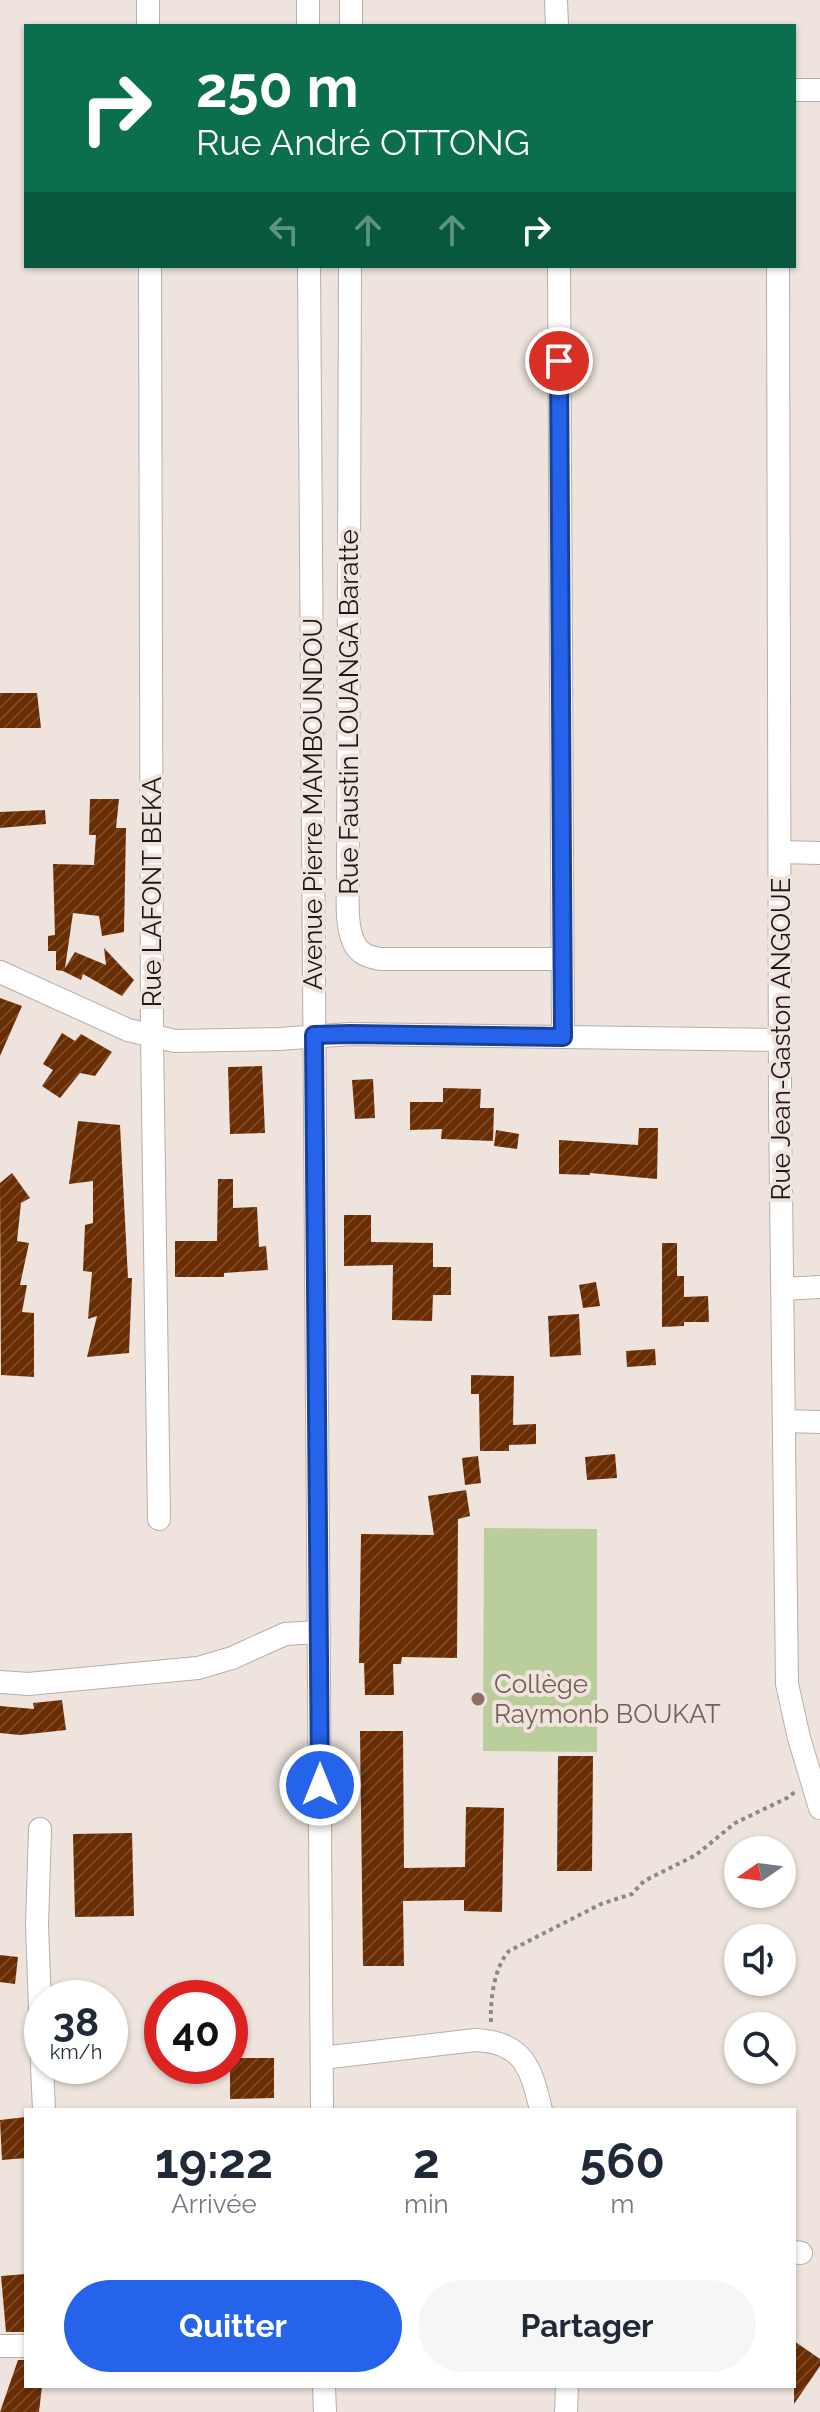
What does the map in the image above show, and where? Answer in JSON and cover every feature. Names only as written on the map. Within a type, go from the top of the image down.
[{"type":"street","points":[[148,0],[148,24]]},
{"type":"street","points":[[308,0],[308,24]]},
{"type":"street","points":[[351,0],[351,24]]},
{"type":"street","points":[[556,0],[557,24]]},
{"type":"street","points":[[796,90],[820,90]]},
{"type":"street","name":"Rue LAFONT BEKA","points":[[150,268],[152,1036],[159,1519]]},
{"type":"street","name":"Avenue Pierre MAMBOUNDOU","points":[[309,268],[322,2108]]},
{"type":"street","name":"Rue Faustin LOUANGA Baratte","points":[[350,268],[348,865],[349,920],[354,944],[365,956],[380,959],[562,959]]},
{"type":"street","points":[[559,268],[563,1037]]},
{"type":"street","name":"Rue Jean-Gaston ANGOUE","points":[[778,268],[780,1040],[787,1684],[820,1808]]},
{"type":"street","points":[[781,852],[820,853]]},
{"type":"street","points":[[0,972],[128,1030],[175,1041],[350,1034],[780,1040]]},
{"type":"street","points":[[783,1289],[820,1287]]},
{"type":"street","points":[[784,1421],[820,1422]]},
{"type":"street","points":[[0,1682],[28,1684],[198,1668],[232,1658],[285,1634],[319,1632]]},
{"type":"street","points":[[39,1980],[40,1829]]},
{"type":"street","points":[[322,2058],[494,2041],[517,2051],[525,2062],[532,2074],[540,2108]]},
{"type":"street","points":[[43,2084],[44,2108]]},
{"type":"street","points":[[0,2346],[24,2346]]},
{"type":"street","points":[[324,2388],[325,2412]]},
{"type":"street","points":[[566,2412],[567,2388]]},
{"type":"path","points":[[494,2041],[491,1995],[509,1951],[601,1904],[632,1894],[644,1881],[696,1855],[735,1823],[787,1798],[811,1777]]},
{"type":"green space","points":[[484,1528],[597,1529],[597,1752],[483,1751]]},
{"type":"building","points":[[0,693],[37,693],[41,728],[0,728]]},
{"type":"building","points":[[90,799],[119,799],[116,828],[126,828],[124,932],[102,936],[99,916],[73,913],[65,968],[75,952],[106,965],[104,948],[134,980],[122,996],[83,974],[81,980],[56,970],[56,951],[48,951],[48,936],[55,935],[53,864],[94,865],[96,835],[89,835]]},
{"type":"building","points":[[45,810],[46,824],[0,828],[0,812]]},
{"type":"building","points":[[0,998],[22,1006],[0,1056]]},
{"type":"building","points":[[62,1033],[75,1041],[81,1034],[112,1052],[95,1076],[80,1073],[60,1098],[42,1086],[53,1070],[43,1064]]},
{"type":"building","points":[[262,1066],[265,1133],[230,1134],[228,1067]]},
{"type":"building","points":[[373,1079],[375,1118],[355,1119],[352,1080]]},
{"type":"building","points":[[443,1088],[481,1089],[480,1108],[494,1108],[493,1141],[441,1139],[442,1129],[410,1130],[410,1102],[443,1102]]},
{"type":"building","points":[[78,1121],[120,1125],[128,1278],[132,1278],[129,1353],[87,1357],[97,1316],[88,1319],[92,1272],[83,1271],[85,1225],[93,1223],[93,1181],[69,1184]]},
{"type":"building","points":[[639,1128],[658,1128],[657,1179],[590,1173],[559,1174],[559,1140],[638,1145]]},
{"type":"building","points":[[496,1130],[519,1134],[517,1149],[494,1146]]},
{"type":"building","points":[[12,1173],[30,1198],[21,1203],[17,1241],[29,1243],[20,1285],[27,1285],[22,1312],[34,1313],[34,1377],[1,1375],[0,1183]]},
{"type":"building","points":[[218,1179],[233,1179],[233,1208],[257,1207],[259,1247],[266,1246],[268,1270],[224,1273],[224,1277],[175,1277],[175,1241],[217,1241]]},
{"type":"building","points":[[344,1215],[371,1215],[371,1242],[433,1243],[433,1267],[451,1267],[451,1295],[433,1295],[432,1321],[392,1320],[393,1265],[344,1266]]},
{"type":"building","points":[[662,1243],[677,1243],[677,1276],[684,1276],[684,1297],[708,1296],[709,1322],[684,1322],[684,1326],[662,1327]]},
{"type":"building","points":[[596,1282],[600,1306],[583,1308],[579,1285]]},
{"type":"building","points":[[579,1314],[581,1355],[550,1357],[548,1316]]},
{"type":"building","points":[[655,1349],[656,1365],[627,1367],[626,1351]]},
{"type":"building","points":[[471,1375],[514,1376],[513,1425],[536,1424],[536,1444],[509,1445],[509,1451],[480,1451],[479,1394],[471,1394]]},
{"type":"building","points":[[615,1454],[617,1478],[587,1480],[585,1457]]},
{"type":"building","points":[[478,1456],[481,1483],[465,1485],[462,1458]]},
{"type":"building","points":[[466,1490],[470,1516],[458,1519],[457,1658],[402,1657],[401,1664],[393,1664],[394,1695],[365,1695],[364,1663],[359,1663],[361,1534],[434,1535],[428,1496]]},
{"type":"building","points":[[62,1700],[66,1730],[20,1735],[0,1733],[0,1706],[34,1709],[33,1703]]},
{"type":"building","points":[[360,1731],[403,1731],[404,1868],[465,1867],[466,1807],[504,1808],[502,1912],[464,1911],[464,1900],[403,1901],[404,1966],[363,1966]]},
{"type":"building","points":[[558,1756],[593,1756],[592,1871],[557,1871]]},
{"type":"building","points":[[132,1833],[134,1916],[75,1917],[73,1834]]},
{"type":"building","points":[[0,1955],[18,1957],[15,1984],[0,1982]]},
{"type":"building","points":[[248,2058],[274,2058],[274,2098],[230,2099],[230,2084],[248,2084]]},
{"type":"building","points":[[24,2117],[24,2158],[2,2160],[0,2120]]},
{"type":"building","points":[[24,2274],[24,2332],[6,2332],[1,2276]]},
{"type":"building","points":[[796,2342],[820,2359],[820,2366],[794,2404]]},
{"type":"building","points":[[18,2360],[24,2360],[24,2388],[42,2388],[39,2412],[0,2412]]},
{"type":"place","name":"Collège Raymonb BOUKAT","points":[[478,1699]]},
{"type":"route","points":[[320,1785],[314,1035],[563,1037],[559,361]]}]
